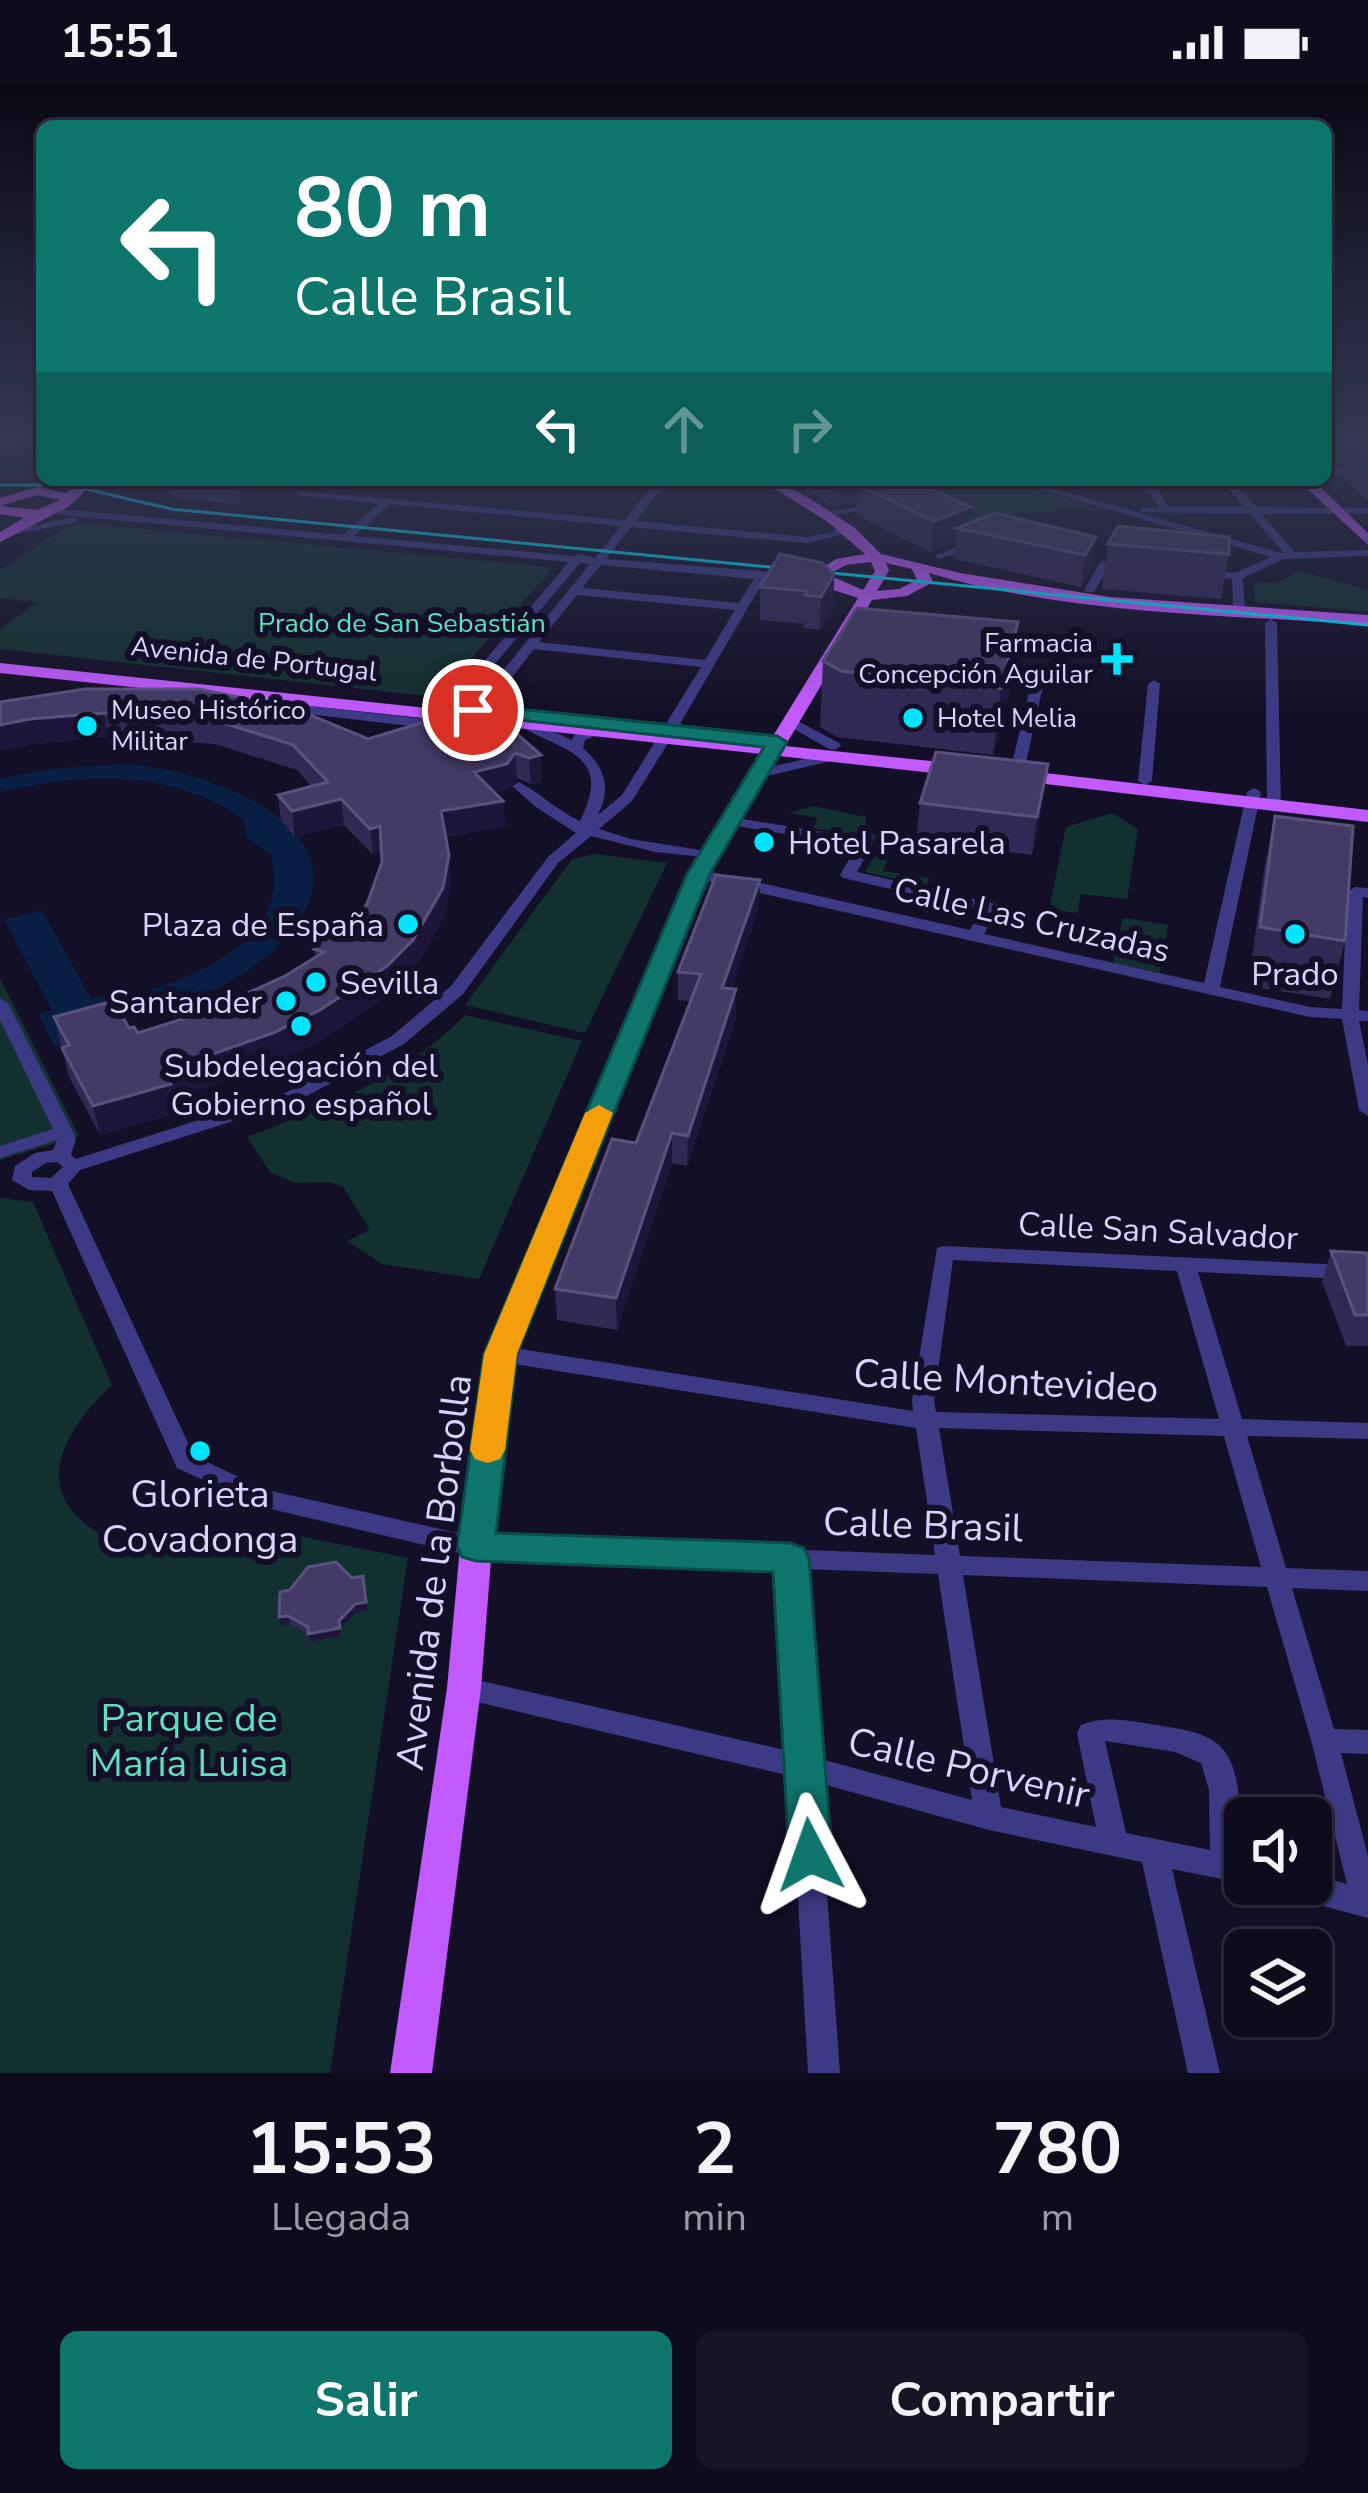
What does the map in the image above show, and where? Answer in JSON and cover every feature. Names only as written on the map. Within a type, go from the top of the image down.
[{"type":"main road","points":[[840,527],[878,558]]},
{"type":"main road","points":[[1341,527],[1367,551]]},
{"type":"main road","points":[[860,539],[831,579],[866,601],[909,591],[1368,631]]},
{"type":"main road","points":[[848,560],[878,558],[1036,592],[1368,620]]},
{"type":"main road","name":"Avenida de la Borbolla","points":[[411,2073],[464,1688],[476,1546],[501,1354],[703,864],[774,747],[839,659],[882,571],[878,558]]},
{"type":"main road","points":[[909,591],[926,579],[919,568]]},
{"type":"main road","name":"Avenida de Portugal","points":[[0,664],[457,718],[774,747]]},
{"type":"main road","name":"Avenida de Portugal","points":[[0,664],[457,718],[582,726]]},
{"type":"main road","name":"Avenida de Portugal","points":[[670,736],[734,738],[774,747]]},
{"type":"main road","points":[[774,747],[1263,799],[1368,804]]},
{"type":"main road","points":[[999,770],[1145,781],[1368,816]]},
{"type":"street","points":[[6,536],[45,527]]},
{"type":"street","points":[[251,527],[831,579]]},
{"type":"street","points":[[347,536],[358,527]]},
{"type":"street","points":[[121,697],[457,718],[484,703],[628,527]]},
{"type":"street","points":[[660,527],[806,541],[832,538],[839,527]]},
{"type":"street","points":[[939,556],[988,538],[960,527]]},
{"type":"street","points":[[1182,527],[1286,555],[1367,551]]},
{"type":"street","points":[[1264,527],[1286,555]]},
{"type":"street","points":[[1186,572],[1237,576],[1286,555]]},
{"type":"street","points":[[457,718],[579,557]]},
{"type":"street","points":[[1084,560],[1125,566]]},
{"type":"street","points":[[1090,590],[1105,563]]},
{"type":"street","points":[[64,1168],[42,1156],[26,1165],[20,1175],[26,1184],[40,1187],[64,1168],[293,1096],[398,1040],[457,990],[554,860],[627,798],[670,736],[756,574]]},
{"type":"street","points":[[1237,576],[1239,609]]},
{"type":"street","points":[[573,591],[742,607]]},
{"type":"street","points":[[1211,990],[1263,799],[1271,623]]},
{"type":"street","points":[[528,645],[709,664]]},
{"type":"street","points":[[978,672],[1039,677],[999,770]]},
{"type":"street","points":[[1145,781],[1154,684]]},
{"type":"street","points":[[186,698],[225,692]]},
{"type":"street","points":[[457,718],[494,763]]},
{"type":"street","points":[[792,722],[832,752]]},
{"type":"street","points":[[525,725],[559,737],[576,750],[600,782],[582,832]]},
{"type":"street","points":[[576,750],[582,726]]},
{"type":"street","name":"Avenida de Portugal","points":[[582,726],[734,738]]},
{"type":"street","points":[[759,774],[832,752]]},
{"type":"street","points":[[519,786],[548,813],[582,832]]},
{"type":"street","points":[[731,821],[866,843],[848,875],[990,907],[974,937]]},
{"type":"street","name":"Calle Las Cruzadas","points":[[582,832],[974,937],[1211,990],[1359,1016]]},
{"type":"street","points":[[1368,893],[1355,892],[1368,1110]]},
{"type":"street","points":[[0,1003],[68,1139],[64,1168]]},
{"type":"street","points":[[3,1144],[64,1132]]},
{"type":"street","points":[[3,1144],[26,1165]]},
{"type":"street","name":"Calle Brasil","points":[[64,1168],[150,1392],[184,1462],[262,1498],[476,1546],[1368,1581]]},
{"type":"street","name":"Calle San Salvador","points":[[926,1418],[923,1401],[944,1253],[1368,1273]]},
{"type":"street","points":[[1185,1264],[1367,1904],[1332,1895]]},
{"type":"street","name":"Calle Montevideo","points":[[501,1354],[900,1419],[1368,1431]]},
{"type":"street","points":[[926,1418],[989,1816]]},
{"type":"street","points":[[790,1558],[824,2073]]},
{"type":"street","name":"Calle Porvenir","points":[[464,1688],[805,1767],[989,1816],[1224,1866]]},
{"type":"street","points":[[1113,1840],[1090,1733],[1102,1729],[1194,1743],[1215,1755],[1224,1773],[1227,1797]]},
{"type":"street","points":[[1324,1740],[1368,1742]]},
{"type":"street","points":[[1153,1850],[1204,2073]]},
{"type":"green space","name":"Prado de San Sebastián","points":[[66,527],[120,527],[553,568],[436,697],[0,649],[0,629],[37,602],[0,598],[0,570]]},
{"type":"green space","points":[[972,527],[1005,527],[997,536]]},
{"type":"green space","points":[[1300,571],[1368,590],[1368,612],[1255,602],[1254,582],[1275,583]]},
{"type":"green space","points":[[813,806],[866,817],[866,829],[893,846],[883,871],[929,878],[928,886],[865,872],[878,848],[875,840],[813,828],[818,818],[789,813]]},
{"type":"green space","points":[[1112,813],[1138,829],[1127,899],[1081,894],[1077,913],[1049,909],[1066,827]]},
{"type":"green space","points":[[595,854],[667,863],[585,1033],[465,1005],[572,859]]},
{"type":"green space","points":[[1123,918],[1168,925],[1160,973],[1113,963]]},
{"type":"green space","points":[[0,978],[79,1136],[0,1160]]},
{"type":"green space","points":[[465,1015],[582,1041],[479,1279],[382,1264],[347,1241],[370,1230],[343,1187],[329,1182],[295,1183],[270,1172],[247,1137],[335,1102],[390,1073]]},
{"type":"green space","name":"Parque de María Luisa","points":[[0,1198],[33,1202],[112,1385],[81,1419],[62,1457],[63,1495],[74,1513],[108,1538],[147,1551],[195,1547],[264,1529],[408,1558],[330,2073],[0,2073]]},
{"type":"water","points":[[130,764],[207,781],[280,818],[303,844],[313,874],[306,909],[276,948],[242,975],[182,1002],[120,1021],[123,1028],[55,1047],[39,1015],[52,1010],[4,919],[42,910],[91,999],[104,996],[109,1003],[198,972],[226,956],[250,936],[266,913],[274,886],[270,853],[247,839],[244,820],[187,791],[126,779],[94,779],[0,792],[0,778],[58,768]]},
{"type":"building","points":[[1053,527],[1096,537],[1085,555],[956,528]]},
{"type":"building","points":[[1118,527],[1126,527],[1229,537],[1229,554],[1108,544]]},
{"type":"building","points":[[780,554],[822,563],[834,574],[821,597],[805,595],[807,591],[760,587]]},
{"type":"building","points":[[857,608],[1018,622],[1001,688],[841,671],[823,661]]},
{"type":"building","points":[[85,689],[199,689],[293,708],[368,739],[421,723],[450,748],[481,741],[497,745],[502,736],[516,733],[541,755],[529,758],[515,753],[507,764],[474,772],[503,801],[441,811],[449,855],[443,888],[413,940],[387,966],[320,1010],[273,1033],[164,1071],[171,1084],[93,1106],[62,1048],[69,1045],[54,1017],[113,1001],[129,1028],[138,1033],[208,1011],[285,976],[324,952],[314,949],[342,924],[350,926],[367,904],[382,862],[380,826],[370,829],[341,799],[292,811],[278,795],[328,782],[293,745],[211,719],[104,713],[0,725],[0,702]]},
{"type":"building","points":[[936,752],[1048,764],[1037,817],[920,803]]},
{"type":"building","points":[[1275,816],[1353,826],[1345,941],[1260,927]]},
{"type":"building","points":[[716,875],[760,880],[722,988],[736,989],[688,1136],[672,1133],[616,1298],[555,1289],[612,1139],[636,1143],[701,974],[678,972]]},
{"type":"building","points":[[1331,1251],[1368,1253],[1368,1315],[1355,1315]]},
{"type":"building","points":[[336,1562],[352,1578],[363,1576],[366,1602],[355,1604],[339,1621],[340,1628],[308,1634],[308,1627],[288,1616],[279,1617],[280,1592],[290,1590],[308,1567]]},
{"type":"tram line","points":[[355,527],[1368,625]]},
{"type":"slow traffic","points":[[488,1450],[501,1354],[599,1113]]},
{"type":"place","name":"Farmacia Concepción Aguilar","points":[[1117,659]]},
{"type":"place","name":"Hotel Melia","points":[[913,718]]},
{"type":"place","name":"Museo Histórico Militar","points":[[87,726]]},
{"type":"place","name":"Hotel Pasarela","points":[[764,842]]},
{"type":"place","name":"Plaza de España","points":[[408,924]]},
{"type":"place","name":"Prado","points":[[1295,934]]},
{"type":"place","name":"Sevilla","points":[[316,982]]},
{"type":"place","name":"Santander","points":[[286,1001]]},
{"type":"place","name":"Subdelegación del Gobierno español","points":[[301,1026]]},
{"type":"place","name":"Glorieta Covadonga","points":[[200,1451]]},
{"type":"route","points":[[473,710],[777,742],[698,874],[501,1354],[476,1546],[790,1558],[810,1855]]}]
